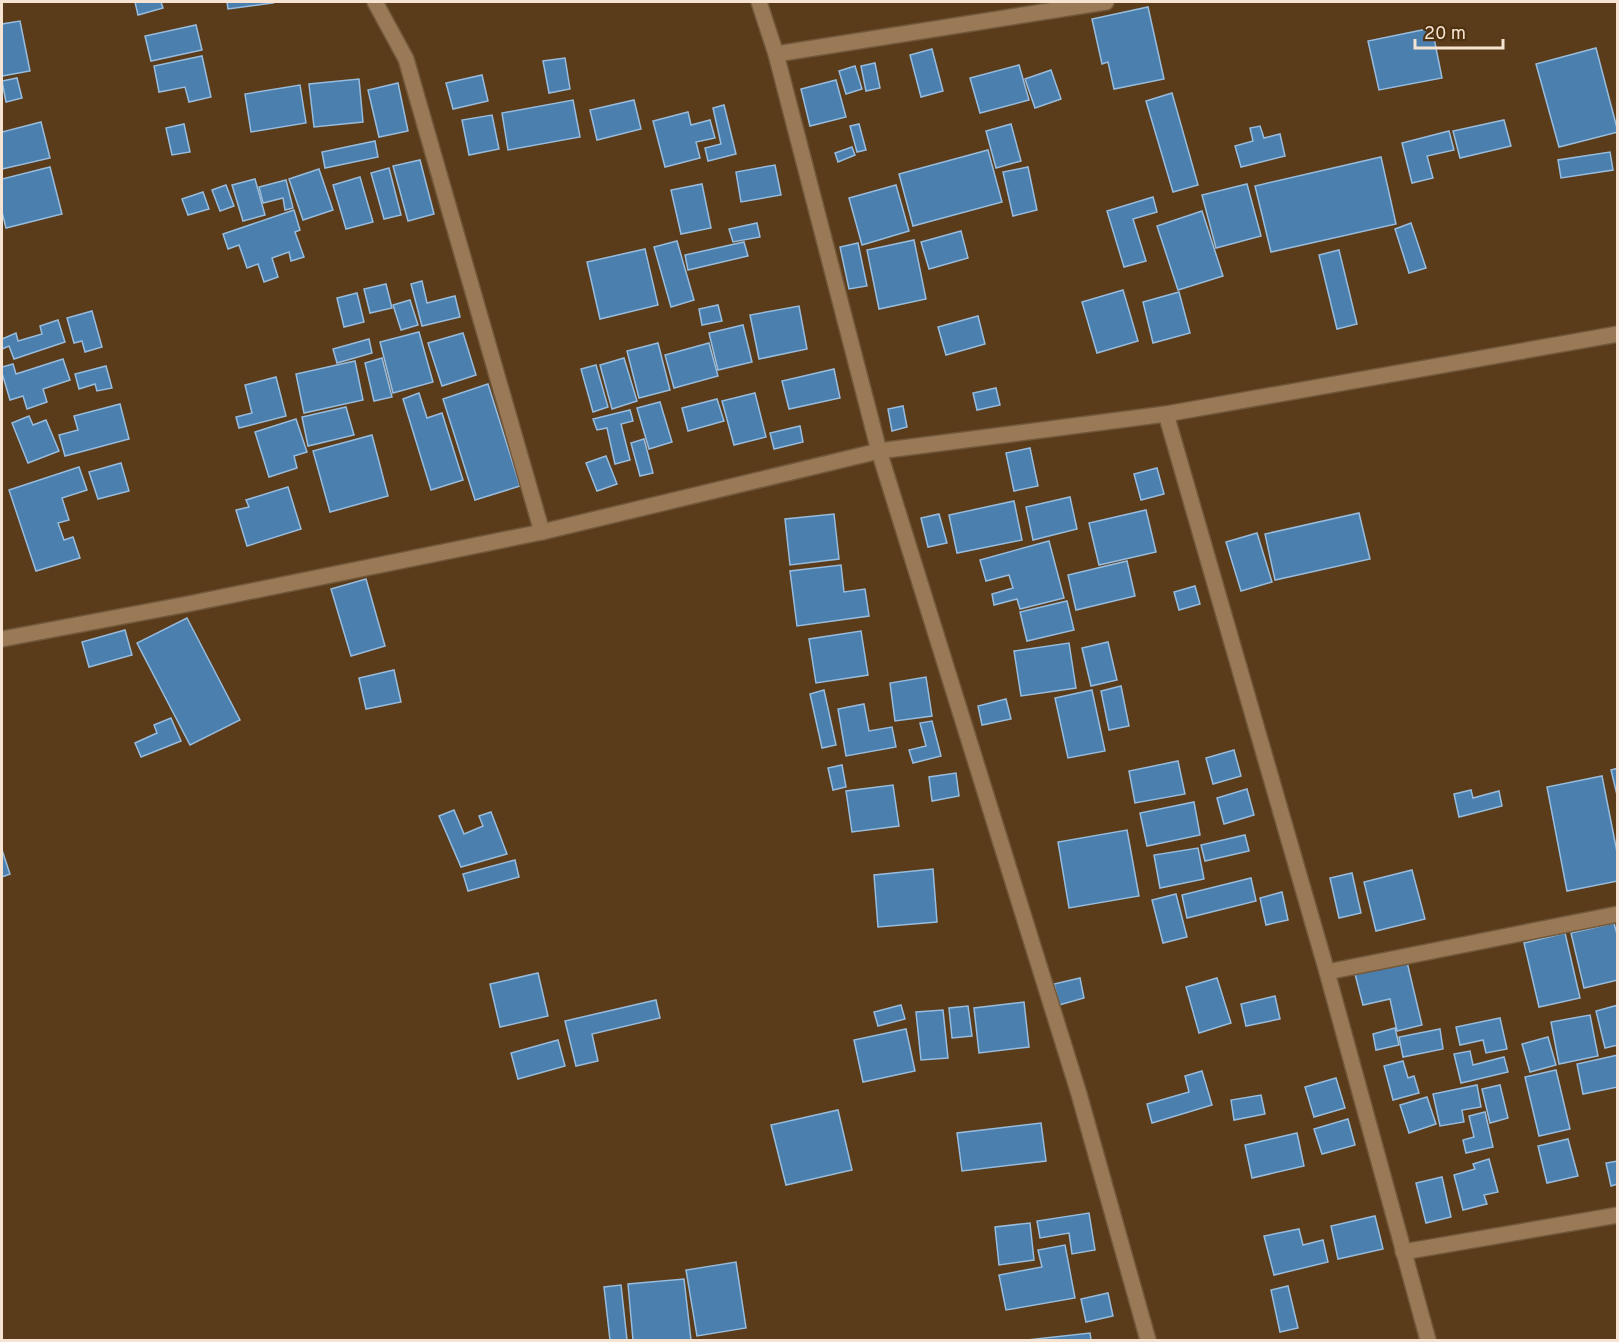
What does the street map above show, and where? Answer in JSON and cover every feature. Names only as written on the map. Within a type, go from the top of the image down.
[{"type":"street","points":[[375,2],[406,59],[542,532]]},
{"type":"street","points":[[759,2],[776,54],[879,452],[1079,1094],[1148,1341]]},
{"type":"street","points":[[776,54],[1106,2]]},
{"type":"street","points":[[2,639],[199,602],[542,532],[879,452],[1166,414],[1617,334]]},
{"type":"street","points":[[1166,414],[1327,972],[1428,1341]]},
{"type":"street","points":[[1327,972],[1617,915]]},
{"type":"street","points":[[1403,1252],[1617,1215]]},
{"type":"building","points":[[135,2],[161,2],[163,8],[138,15]]},
{"type":"building","points":[[227,2],[272,2],[273,3],[228,9]]},
{"type":"building","points":[[1148,7],[1164,79],[1114,89],[1108,62],[1102,64],[1092,19]]},
{"type":"building","points":[[20,21],[30,71],[2,76],[2,24]]},
{"type":"building","points":[[196,25],[202,50],[151,61],[145,36]]},
{"type":"building","points":[[1432,28],[1442,78],[1379,90],[1368,41]]},
{"type":"building","points":[[1596,48],[1618,132],[1559,147],[1536,64]]},
{"type":"building","points":[[932,49],[943,91],[921,97],[910,55]]},
{"type":"building","points":[[202,56],[211,97],[189,102],[185,87],[159,92],[154,66]]},
{"type":"building","points":[[565,58],[570,89],[549,93],[543,61]]},
{"type":"building","points":[[875,63],[880,88],[866,91],[861,66]]},
{"type":"building","points":[[1019,65],[1029,100],[980,113],[970,78]]},
{"type":"building","points":[[855,66],[862,89],[846,94],[839,71]]},
{"type":"building","points":[[1051,70],[1061,99],[1035,108],[1025,79]]},
{"type":"building","points":[[482,75],[488,101],[453,109],[446,83]]},
{"type":"building","points":[[17,78],[22,98],[6,102],[2,81]]},
{"type":"building","points":[[359,79],[363,122],[314,127],[309,84]]},
{"type":"building","points":[[836,80],[846,117],[810,126],[801,89]]},
{"type":"building","points":[[398,83],[408,131],[379,137],[368,90]]},
{"type":"building","points":[[300,85],[306,123],[251,132],[245,94]]},
{"type":"building","points":[[1172,93],[1198,185],[1173,192],[1146,101]]},
{"type":"building","points":[[573,100],[580,137],[508,150],[502,113]]},
{"type":"building","points":[[634,100],[641,129],[597,140],[590,110]]},
{"type":"building","points":[[724,105],[736,154],[708,161],[705,148],[721,144],[713,108]]},
{"type":"building","points":[[688,112],[691,125],[710,120],[715,138],[696,142],[700,158],[665,167],[653,121]]},
{"type":"building","points":[[492,115],[499,149],[469,155],[462,120]]},
{"type":"building","points":[[1504,120],[1511,146],[1460,158],[1453,131]]},
{"type":"building","points":[[41,122],[50,158],[2,169],[2,132]]},
{"type":"building","points":[[184,124],[190,152],[172,155],[166,128]]},
{"type":"building","points":[[859,124],[866,150],[857,152],[850,126]]},
{"type":"building","points":[[1011,124],[1021,161],[996,168],[986,131]]},
{"type":"building","points":[[1260,126],[1264,138],[1280,134],[1285,156],[1241,167],[1235,146],[1253,141],[1250,128]]},
{"type":"building","points":[[1449,131],[1454,150],[1427,156],[1433,178],[1412,183],[1402,143]]},
{"type":"building","points":[[375,141],[378,157],[325,168],[322,152]]},
{"type":"building","points":[[852,147],[855,155],[838,162],[835,153]]},
{"type":"building","points":[[988,150],[1002,202],[913,226],[899,174]]},
{"type":"building","points":[[1610,152],[1613,170],[1561,178],[1558,160]]},
{"type":"building","points":[[1381,157],[1396,224],[1271,252],[1255,186]]},
{"type":"building","points":[[420,160],[434,214],[408,221],[393,166]]},
{"type":"building","points":[[775,165],[781,195],[741,202],[736,172]]},
{"type":"building","points":[[50,167],[62,214],[6,228],[2,212],[2,179]]},
{"type":"building","points":[[1028,167],[1037,210],[1013,216],[1003,172]]},
{"type":"building","points":[[389,168],[401,215],[384,219],[371,173]]},
{"type":"building","points":[[319,169],[333,210],[303,220],[289,179]]},
{"type":"building","points":[[360,177],[373,222],[346,229],[333,185]]},
{"type":"building","points":[[255,179],[265,215],[243,221],[232,185]]},
{"type":"building","points":[[286,180],[293,208],[285,210],[283,198],[263,203],[259,187]]},
{"type":"building","points":[[702,184],[711,228],[681,234],[671,190]]},
{"type":"building","points":[[1247,184],[1261,236],[1216,248],[1202,195]]},
{"type":"building","points":[[226,185],[234,206],[220,211],[212,190]]},
{"type":"building","points":[[896,185],[909,231],[862,245],[849,198]]},
{"type":"building","points":[[203,192],[209,209],[188,215],[182,199]]},
{"type":"building","points":[[1153,197],[1157,212],[1133,219],[1146,261],[1124,267],[1107,211]]},
{"type":"building","points":[[294,210],[300,230],[295,232],[304,257],[291,261],[289,252],[272,258],[278,277],[264,282],[258,264],[247,268],[239,245],[228,249],[223,234]]},
{"type":"building","points":[[1202,211],[1223,276],[1178,290],[1157,226]]},
{"type":"building","points":[[757,223],[760,237],[733,242],[729,229]]},
{"type":"building","points":[[1411,223],[1426,268],[1409,273],[1395,229]]},
{"type":"building","points":[[961,231],[968,258],[929,269],[921,242]]},
{"type":"building","points":[[914,240],[926,299],[879,309],[867,250]]},
{"type":"building","points":[[677,241],[694,300],[671,307],[654,247]]},
{"type":"building","points":[[744,242],[748,256],[688,270],[685,255]]},
{"type":"building","points":[[858,243],[867,286],[849,289],[840,247]]},
{"type":"building","points":[[645,249],[658,305],[600,319],[587,262]]},
{"type":"building","points":[[1339,250],[1357,324],[1337,329],[1319,255]]},
{"type":"building","points":[[422,281],[427,303],[455,296],[460,317],[422,326],[411,284]]},
{"type":"building","points":[[386,284],[392,308],[370,313],[364,289]]},
{"type":"building","points":[[1123,290],[1138,341],[1097,353],[1082,302]]},
{"type":"building","points":[[1179,292],[1190,333],[1153,343],[1143,302]]},
{"type":"building","points":[[357,293],[364,322],[344,327],[337,298]]},
{"type":"building","points":[[410,300],[418,325],[401,330],[393,305]]},
{"type":"building","points":[[718,305],[722,321],[702,325],[699,309]]},
{"type":"building","points":[[799,306],[807,349],[759,359],[750,315]]},
{"type":"building","points":[[92,311],[102,347],[85,352],[82,341],[74,343],[67,318]]},
{"type":"building","points":[[978,316],[985,344],[946,355],[938,327]]},
{"type":"building","points":[[58,320],[65,342],[14,359],[9,346],[2,349],[2,339],[16,333],[18,341],[42,334],[40,326]]},
{"type":"building","points":[[743,325],[752,362],[718,370],[709,333]]},
{"type":"building","points":[[419,332],[433,382],[393,393],[380,342]]},
{"type":"building","points":[[463,333],[476,375],[442,386],[428,343]]},
{"type":"building","points":[[369,339],[372,353],[337,363],[333,349]]},
{"type":"building","points":[[658,343],[670,390],[639,398],[627,351]]},
{"type":"building","points":[[709,343],[718,376],[674,388],[665,355]]},
{"type":"building","points":[[382,358],[392,397],[374,401],[365,363]]},
{"type":"building","points":[[624,358],[637,401],[612,409],[600,365]]},
{"type":"building","points":[[63,359],[70,380],[43,389],[47,402],[27,409],[23,396],[10,400],[2,367],[13,364],[16,374]]},
{"type":"building","points":[[355,361],[363,400],[304,413],[296,374]]},
{"type":"building","points":[[596,365],[608,407],[593,412],[581,369]]},
{"type":"building","points":[[106,366],[112,388],[97,391],[95,384],[79,389],[75,374]]},
{"type":"building","points":[[834,369],[840,398],[789,409],[782,381]]},
{"type":"building","points":[[276,377],[286,416],[239,428],[236,417],[252,413],[245,385]]},
{"type":"building","points":[[488,384],[520,486],[475,500],[443,399]]},
{"type":"building","points":[[996,388],[1000,405],[977,410],[973,393]]},
{"type":"building","points":[[419,393],[427,418],[442,413],[463,480],[431,490],[403,399]]},
{"type":"building","points":[[755,393],[766,437],[734,445],[722,401]]},
{"type":"building","points":[[717,399],[724,421],[688,431],[682,408]]},
{"type":"building","points":[[660,402],[672,442],[649,449],[637,408]]},
{"type":"building","points":[[120,404],[129,439],[65,456],[59,435],[78,430],[74,416]]},
{"type":"building","points":[[903,406],[907,427],[892,431],[888,409]]},
{"type":"building","points":[[346,407],[354,435],[308,446],[302,417]]},
{"type":"building","points":[[630,410],[633,421],[621,424],[630,460],[615,464],[607,428],[597,430],[593,419]]},
{"type":"building","points":[[29,416],[33,425],[46,420],[59,451],[28,463],[12,423]]},
{"type":"building","points":[[296,419],[307,452],[294,456],[297,468],[269,477],[255,432]]},
{"type":"building","points":[[800,426],[803,442],[774,449],[770,433]]},
{"type":"building","points":[[372,435],[388,496],[330,512],[313,451]]},
{"type":"building","points":[[644,439],[653,473],[640,476],[631,443]]},
{"type":"building","points":[[1030,448],[1038,486],[1014,491],[1006,453]]},
{"type":"building","points":[[606,456],[617,484],[597,491],[586,463]]},
{"type":"building","points":[[121,463],[129,491],[98,499],[89,472]]},
{"type":"building","points":[[79,467],[87,490],[62,498],[69,520],[58,523],[64,540],[73,537],[80,558],[36,571],[9,490]]},
{"type":"building","points":[[1157,468],[1164,494],[1141,500],[1134,474]]},
{"type":"building","points":[[288,487],[301,529],[247,546],[236,510],[249,507],[246,500]]},
{"type":"building","points":[[1070,497],[1077,529],[1033,540],[1026,507]]},
{"type":"building","points":[[1014,501],[1022,540],[957,553],[949,515]]},
{"type":"building","points":[[1146,510],[1156,552],[1099,565],[1089,523]]},
{"type":"building","points":[[1359,513],[1370,559],[1275,580],[1265,534]]},
{"type":"building","points":[[834,514],[839,559],[790,565],[785,519]]},
{"type":"building","points":[[939,514],[947,543],[928,547],[921,518]]},
{"type":"building","points":[[1257,533],[1272,582],[1241,591],[1226,542]]},
{"type":"building","points":[[1049,541],[1064,598],[1020,609],[1017,599],[994,605],[992,594],[1013,588],[1009,575],[986,581],[980,560]]},
{"type":"building","points":[[1127,561],[1135,596],[1076,610],[1068,575]]},
{"type":"building","points":[[841,565],[844,592],[865,589],[869,616],[797,626],[790,571]]},
{"type":"building","points":[[366,579],[385,646],[351,656],[331,589]]},
{"type":"building","points":[[1195,586],[1200,604],[1179,610],[1174,592]]},
{"type":"building","points":[[1067,601],[1074,630],[1027,641],[1020,612]]},
{"type":"building","points":[[187,618],[240,720],[190,745],[137,643]]},
{"type":"building","points":[[125,630],[132,655],[89,667],[82,642]]},
{"type":"building","points":[[861,631],[868,675],[816,683],[809,639]]},
{"type":"building","points":[[1108,642],[1117,680],[1091,686],[1082,648]]},
{"type":"building","points":[[1069,643],[1076,688],[1021,696],[1014,651]]},
{"type":"building","points":[[394,670],[401,702],[366,709],[359,678]]},
{"type":"building","points":[[926,677],[932,716],[895,721],[890,683]]},
{"type":"building","points":[[1121,686],[1129,726],[1109,730],[1101,691]]},
{"type":"building","points":[[824,690],[836,745],[822,748],[810,694]]},
{"type":"building","points":[[1092,690],[1105,751],[1068,758],[1055,698]]},
{"type":"building","points":[[1006,699],[1011,719],[982,725],[978,706]]},
{"type":"building","points":[[864,704],[869,731],[892,727],[896,747],[846,756],[838,709]]},
{"type":"building","points":[[171,718],[181,741],[141,757],[135,743],[157,733],[154,725]]},
{"type":"building","points":[[932,721],[941,756],[913,763],[909,750],[926,746],[920,723]]},
{"type":"building","points":[[1234,750],[1241,776],[1213,784],[1206,758]]},
{"type":"building","points":[[1178,761],[1185,794],[1135,803],[1129,771]]},
{"type":"building","points":[[842,765],[846,787],[833,790],[828,768]]},
{"type":"building","points":[[1618,768],[1618,799],[1611,770]]},
{"type":"building","points":[[956,773],[959,796],[932,801],[929,777]]},
{"type":"building","points":[[1602,776],[1618,857],[1618,881],[1567,891],[1547,787]]},
{"type":"building","points":[[893,785],[899,826],[852,832],[846,791]]},
{"type":"building","points":[[1247,789],[1254,815],[1224,824],[1217,798]]},
{"type":"building","points":[[1471,790],[1473,798],[1499,791],[1502,806],[1459,817],[1454,794]]},
{"type":"building","points":[[1194,802],[1200,835],[1147,846],[1140,813]]},
{"type":"building","points":[[454,810],[464,834],[483,826],[479,816],[491,812],[507,854],[461,867],[439,816]]},
{"type":"building","points":[[1127,830],[1139,896],[1069,908],[1058,842]]},
{"type":"building","points":[[1245,835],[1249,851],[1205,861],[1201,845]]},
{"type":"building","points":[[1198,848],[1204,879],[1160,888],[1154,855]]},
{"type":"building","points":[[2,850],[10,874],[2,877]]},
{"type":"building","points":[[515,860],[519,877],[468,891],[463,874]]},
{"type":"building","points":[[933,869],[937,922],[878,927],[874,875]]},
{"type":"building","points":[[1412,870],[1425,919],[1376,931],[1364,882]]},
{"type":"building","points":[[1352,873],[1361,913],[1339,918],[1330,878]]},
{"type":"building","points":[[1251,878],[1256,901],[1187,918],[1182,895]]},
{"type":"building","points":[[1282,892],[1288,920],[1266,925],[1260,898]]},
{"type":"building","points":[[1176,894],[1187,937],[1163,943],[1152,900]]},
{"type":"building","points":[[1614,923],[1618,938],[1618,980],[1584,988],[1571,933]]},
{"type":"building","points":[[1565,933],[1580,998],[1539,1007],[1524,943]]},
{"type":"building","points":[[1407,962],[1422,1025],[1397,1031],[1390,999],[1363,1005],[1355,974]]},
{"type":"building","points":[[538,973],[548,1016],[500,1027],[490,984]]},
{"type":"building","points":[[1080,978],[1084,998],[1059,1005],[1054,984]]},
{"type":"building","points":[[1217,978],[1231,1023],[1199,1033],[1186,987]]},
{"type":"building","points":[[1275,996],[1280,1019],[1246,1026],[1241,1004]]},
{"type":"building","points":[[656,1000],[660,1018],[592,1034],[598,1061],[576,1066],[565,1021]]},
{"type":"building","points":[[1024,1002],[1029,1047],[979,1053],[974,1008]]},
{"type":"building","points":[[901,1005],[905,1019],[878,1026],[874,1012]]},
{"type":"building","points":[[1618,1005],[1618,1045],[1605,1048],[1596,1011]]},
{"type":"building","points":[[968,1006],[972,1036],[952,1038],[949,1008]]},
{"type":"building","points":[[943,1010],[948,1058],[921,1060],[916,1012]]},
{"type":"building","points":[[1590,1015],[1598,1056],[1559,1064],[1551,1022]]},
{"type":"building","points":[[1500,1018],[1507,1049],[1486,1053],[1483,1040],[1460,1045],[1456,1027]]},
{"type":"building","points":[[1395,1028],[1399,1045],[1376,1050],[1373,1034]]},
{"type":"building","points":[[906,1029],[915,1071],[863,1082],[854,1040]]},
{"type":"building","points":[[1440,1029],[1443,1049],[1403,1057],[1399,1037]]},
{"type":"building","points":[[1548,1037],[1556,1065],[1530,1072],[1522,1044]]},
{"type":"building","points":[[558,1040],[565,1066],[518,1079],[511,1053]]},
{"type":"building","points":[[1470,1051],[1473,1065],[1504,1057],[1508,1072],[1461,1083],[1454,1054]]},
{"type":"building","points":[[1618,1055],[1618,1087],[1583,1094],[1577,1064]]},
{"type":"building","points":[[1403,1061],[1408,1078],[1414,1076],[1419,1093],[1393,1100],[1384,1066]]},
{"type":"building","points":[[1556,1070],[1570,1129],[1539,1136],[1525,1077]]},
{"type":"building","points":[[1202,1071],[1212,1105],[1152,1123],[1147,1104],[1189,1092],[1185,1076]]},
{"type":"building","points":[[1336,1078],[1345,1108],[1314,1117],[1305,1087]]},
{"type":"building","points":[[1477,1085],[1481,1107],[1462,1110],[1464,1122],[1440,1126],[1433,1094]]},
{"type":"building","points":[[1500,1085],[1508,1118],[1490,1123],[1482,1089]]},
{"type":"building","points":[[1261,1095],[1265,1114],[1234,1120],[1231,1100]]},
{"type":"building","points":[[1427,1097],[1436,1124],[1409,1133],[1400,1105]]},
{"type":"building","points":[[838,1110],[852,1170],[786,1185],[771,1125]]},
{"type":"building","points":[[1485,1112],[1493,1147],[1466,1153],[1463,1140],[1474,1137],[1469,1116]]},
{"type":"building","points":[[1348,1119],[1355,1145],[1322,1154],[1314,1129]]},
{"type":"building","points":[[1041,1123],[1046,1161],[962,1171],[957,1133]]},
{"type":"building","points":[[1297,1133],[1304,1166],[1252,1178],[1245,1145]]},
{"type":"building","points":[[1568,1139],[1578,1176],[1547,1183],[1538,1146]]},
{"type":"building","points":[[1489,1159],[1498,1192],[1484,1195],[1487,1204],[1463,1210],[1454,1175],[1475,1169],[1473,1164]]},
{"type":"building","points":[[1618,1161],[1618,1184],[1611,1186],[1606,1163]]},
{"type":"building","points":[[1442,1177],[1451,1217],[1426,1223],[1416,1183]]},
{"type":"building","points":[[1089,1213],[1095,1250],[1072,1254],[1069,1233],[1040,1238],[1037,1221]]},
{"type":"building","points":[[1375,1216],[1383,1249],[1338,1259],[1331,1226]]},
{"type":"building","points":[[1030,1223],[1034,1260],[999,1265],[995,1227]]},
{"type":"building","points":[[1299,1229],[1303,1245],[1323,1240],[1328,1262],[1274,1275],[1264,1236]]},
{"type":"building","points":[[1065,1245],[1075,1298],[1006,1310],[999,1275],[1042,1267],[1038,1250]]},
{"type":"building","points":[[736,1262],[746,1328],[697,1336],[686,1270]]},
{"type":"building","points":[[684,1279],[691,1340],[633,1340],[628,1284]]},
{"type":"building","points":[[621,1285],[627,1340],[610,1340],[604,1287]]},
{"type":"building","points":[[1288,1286],[1298,1328],[1280,1332],[1271,1290]]},
{"type":"building","points":[[1108,1293],[1113,1316],[1086,1322],[1081,1299]]},
{"type":"building","points":[[1090,1333],[1091,1340],[1027,1340]]}]
